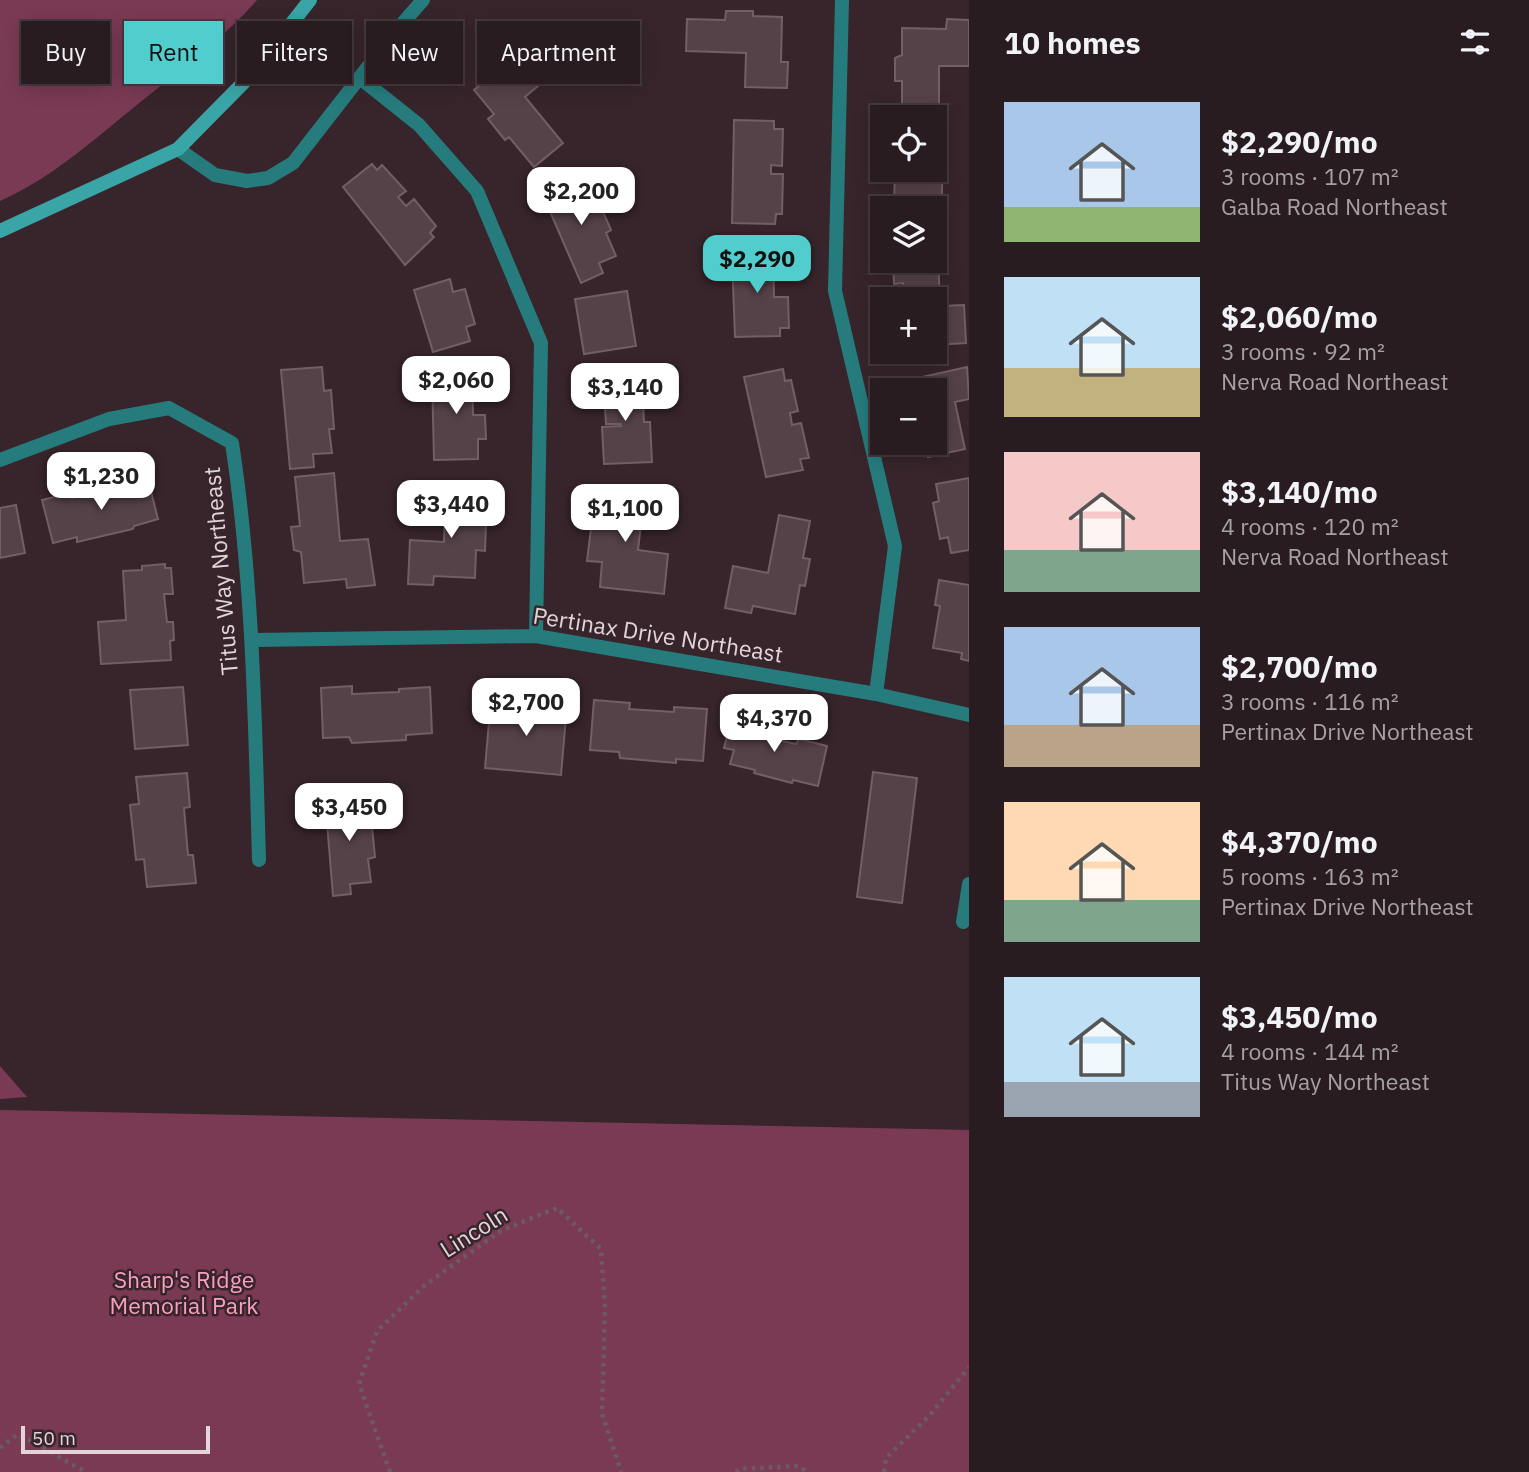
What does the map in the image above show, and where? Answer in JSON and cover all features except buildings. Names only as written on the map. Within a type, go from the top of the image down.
[{"type":"main road","points":[[0,231],[178,149],[253,73],[310,0]]},
{"type":"street","points":[[178,149],[215,175],[247,181],[268,178],[293,163],[423,0]]},
{"type":"street","points":[[842,0],[835,291],[895,545],[876,694]]},
{"type":"street","points":[[360,78],[419,125],[477,191],[541,343],[536,636]]},
{"type":"street","name":"Titus Way Northeast","points":[[0,460],[109,419],[169,408],[232,443],[239,488],[253,640],[259,860]]},
{"type":"street","name":"Pertinax Drive Northeast","points":[[253,640],[536,636],[876,694],[969,715]]},
{"type":"street","points":[[963,922],[969,884]]},
{"type":"path","name":"Lincoln","points":[[390,1472],[359,1384],[377,1331],[425,1285],[502,1230],[557,1208],[601,1249],[605,1309],[602,1413],[621,1472]]},
{"type":"path","points":[[884,1472],[886,1458],[930,1415],[969,1367]]},
{"type":"path","points":[[0,1448],[18,1434],[86,1472]]},
{"type":"path","points":[[736,1472],[739,1469],[799,1466],[807,1472]]},
{"type":"green space","points":[[0,0],[257,0],[223,34],[223,21],[124,21],[124,84],[163,84],[40,180],[0,201]]},
{"type":"green space","points":[[0,1066],[27,1097],[0,1099]]},
{"type":"green space","name":"Sharp's Ridge Memorial Park","points":[[0,1110],[969,1130],[969,1472],[0,1472]]}]
